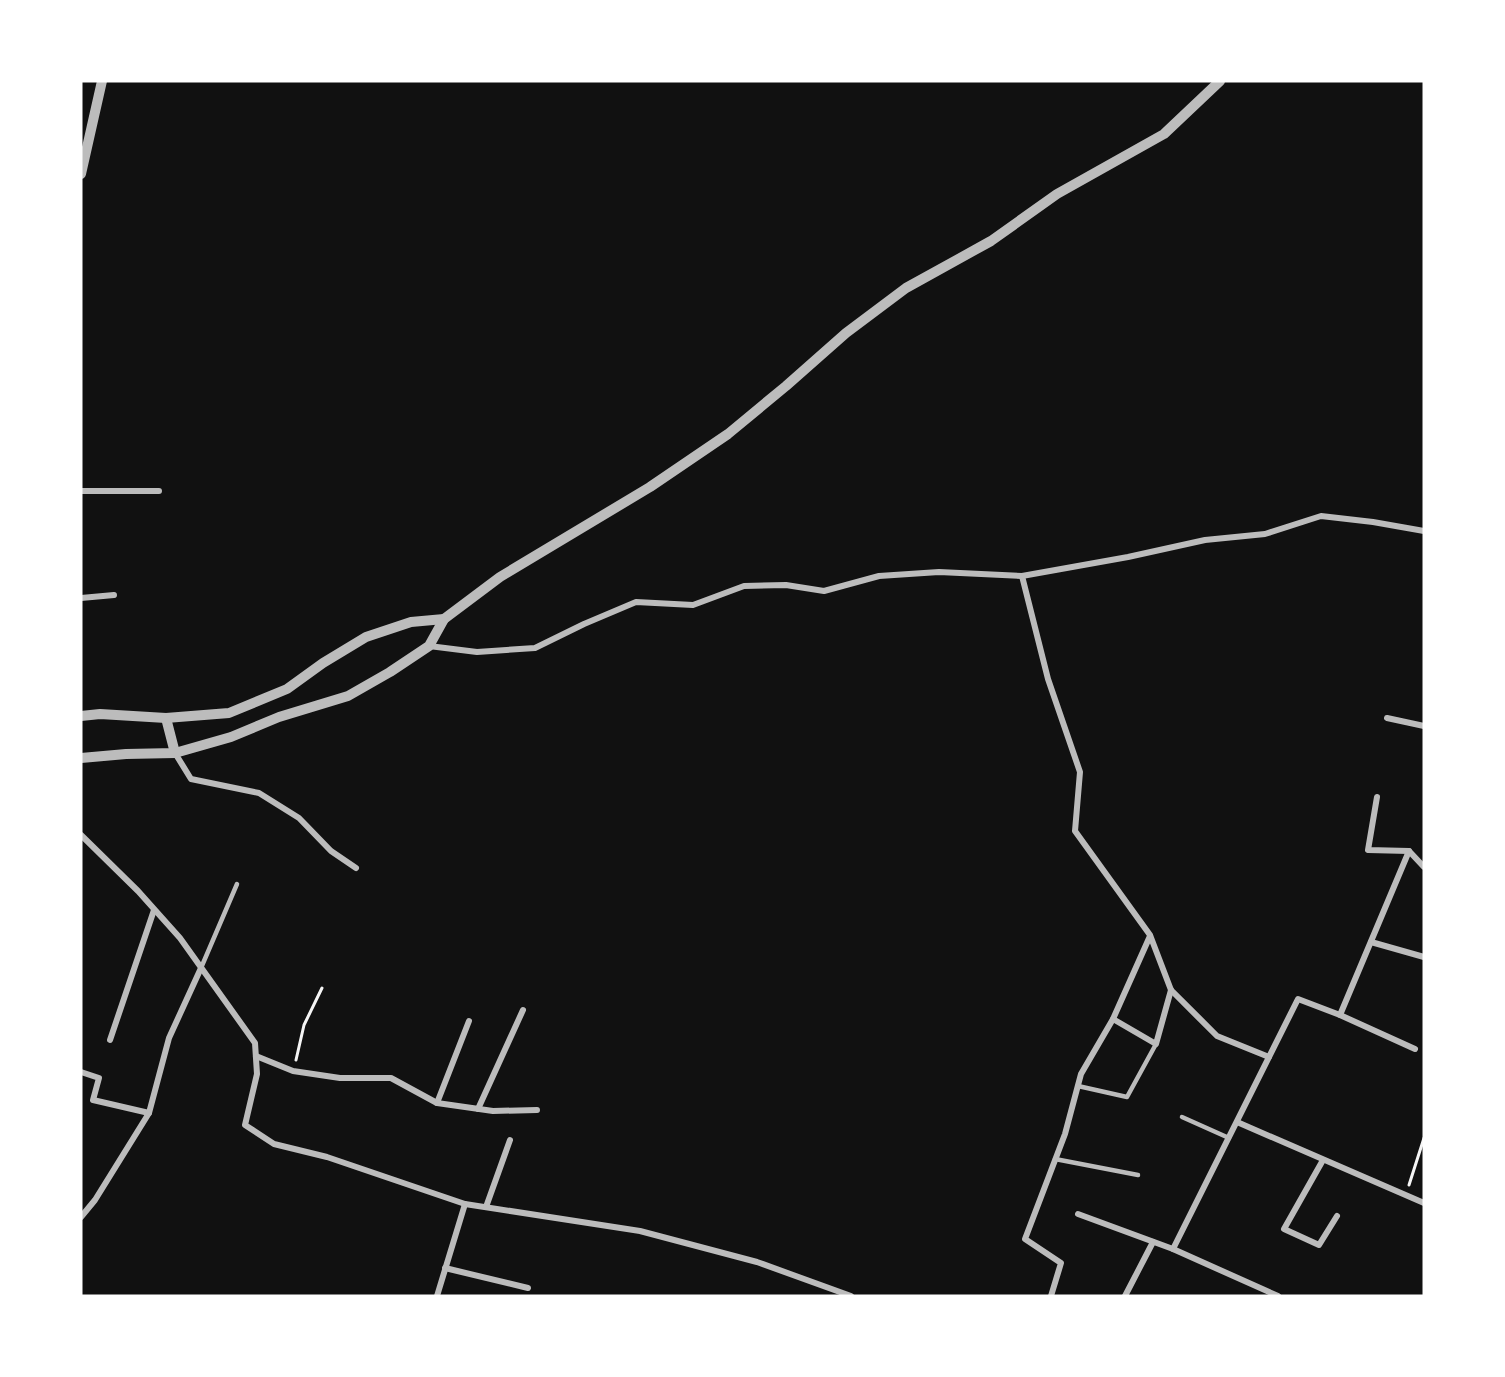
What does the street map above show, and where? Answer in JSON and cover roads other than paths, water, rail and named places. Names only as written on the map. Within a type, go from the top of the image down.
[{"type":"street","points":[[81,174],[102,81]]},
{"type":"street","points":[[81,758],[175,753],[231,737],[279,717],[348,696],[390,672],[429,646],[444,619],[500,577],[650,487],[728,434],[846,333],[906,288],[991,241],[1057,194],[1164,135],[1220,81]]},
{"type":"street","points":[[81,491],[159,491]]},
{"type":"street","points":[[429,646],[477,652],[536,648],[636,602],[693,605],[744,586],[786,585],[824,591],[879,576],[939,572],[1022,576],[1128,557],[1205,540],[1265,534],[1321,516],[1424,531]]},
{"type":"street","points":[[1022,576],[1048,679],[1080,772],[1075,831],[1150,935],[1171,990],[1217,1036],[1269,1058]]},
{"type":"street","points":[[81,598],[114,595]]},
{"type":"street","points":[[81,716],[100,714],[166,718],[229,713],[287,689],[323,663],[366,637],[411,622],[444,619]]},
{"type":"street","points":[[166,718],[175,753],[191,779],[259,793],[299,818],[331,851],[356,868]]},
{"type":"street","points":[[1387,718],[1424,726]]},
{"type":"street","points":[[1377,797],[1368,850],[1408,851],[1424,867]]},
{"type":"street","points":[[83,841],[180,938],[255,1043],[257,1074],[245,1125],[274,1144],[327,1157],[465,1204],[640,1231],[757,1262],[851,1296]]},
{"type":"street","points":[[1340,1015],[1408,851]]},
{"type":"street","points":[[110,1040],[154,910]]},
{"type":"street","points":[[1051,1296],[1061,1263],[1025,1239],[1065,1134],[1081,1074],[1113,1019],[1150,935]]},
{"type":"street","points":[[1371,942],[1424,957]]},
{"type":"street","points":[[81,1217],[95,1200],[149,1113],[169,1038],[201,968]]},
{"type":"street","points":[[1113,1019],[1156,1044],[1171,990]]},
{"type":"street","points":[[1173,1249],[1298,999],[1415,1049]]},
{"type":"street","points":[[478,1109],[523,1010]]},
{"type":"street","points":[[437,1102],[469,1022]]},
{"type":"street","points":[[255,1056],[294,1071],[340,1078],[391,1077],[437,1102],[492,1111],[537,1110]]},
{"type":"street","points":[[81,1072],[99,1078],[93,1100],[149,1113]]},
{"type":"street","points":[[1237,1122],[1424,1203]]},
{"type":"street","points":[[486,1207],[510,1140]]},
{"type":"street","points":[[1323,1160],[1284,1228],[1319,1245],[1337,1216]]},
{"type":"street","points":[[437,1296],[465,1204]]},
{"type":"street","points":[[1078,1214],[1173,1249],[1273,1295]]},
{"type":"street","points":[[1125,1296],[1153,1242]]},
{"type":"street","points":[[445,1268],[528,1288]]},
{"type":"lane","points":[[201,968],[237,884]]},
{"type":"lane","points":[[1078,1086],[1127,1098],[1156,1044]]},
{"type":"lane","points":[[1182,1117],[1229,1138]]},
{"type":"lane","points":[[1055,1159],[1138,1175]]}]
